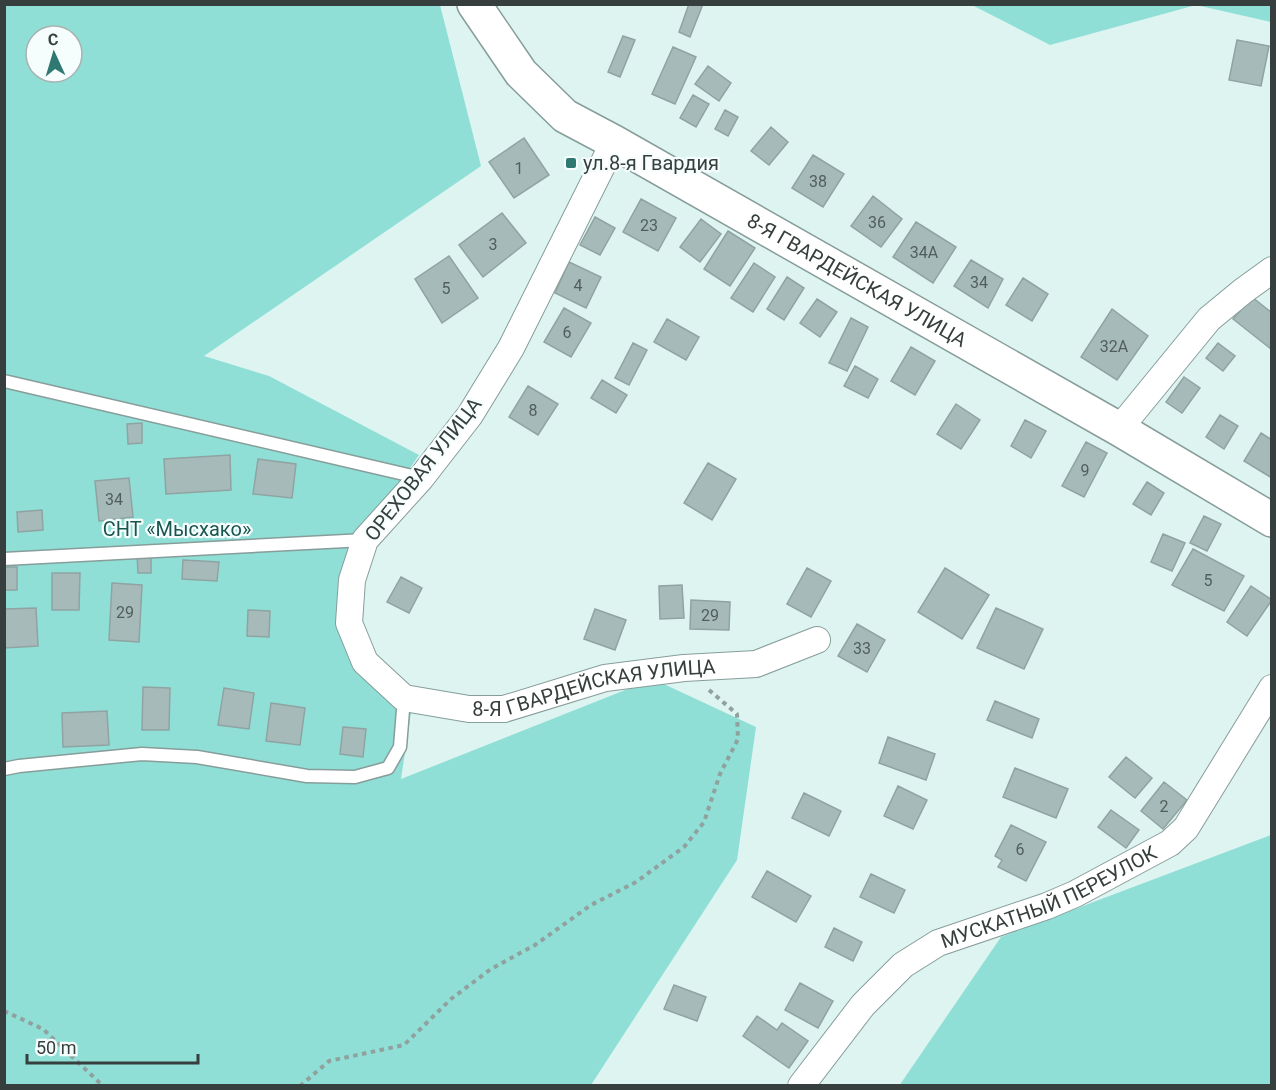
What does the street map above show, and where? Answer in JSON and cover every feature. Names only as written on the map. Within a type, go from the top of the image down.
[{"type":"street","name":"8-Я ГВАРДЕЙСКАЯ УЛИЦА","points":[[474,4],[521,73],[565,116],[1119,429],[1272,520]]},
{"type":"street","name":"ОРЕХОВАЯ УЛИЦА","points":[[404,698],[365,662],[349,623],[352,580],[364,540],[421,478],[470,415],[512,348],[614,142]]},
{"type":"street","points":[[1119,429],[1209,319],[1242,291],[1272,270]]},
{"type":"street","name":"8-Я ГВАРДЕЙСКАЯ УЛИЦА","points":[[404,698],[469,710],[504,709],[605,678],[684,668],[756,664],[817,640]]},
{"type":"street","name":"МУСКАТНЫЙ ПЕРЕУЛОК","points":[[801,1086],[863,1005],[903,965],[938,943],[1047,906],[1075,894],[1170,843],[1186,828],[1272,688]]},
{"type":"lane","points":[[4,381],[421,478]]},
{"type":"lane","points":[[4,559],[364,540]]},
{"type":"lane","points":[[4,769],[142,754],[196,758],[307,776],[355,777],[388,768],[400,747],[404,698]]},
{"type":"path","points":[[300,1086],[329,1061],[404,1046],[451,999],[491,969],[535,945],[591,904],[636,882],[684,847],[704,822],[720,774],[738,739],[737,714],[684,668]]},
{"type":"path","points":[[4,1011],[43,1029],[103,1086]]},
{"type":"green space","name":"СНТ «Мысхако»","points":[[5,5],[440,5],[481,166],[204,356],[269,376],[419,455],[354,550],[364,675],[411,712],[401,779],[653,679],[756,727],[737,860],[591,1085],[5,1086]]},
{"type":"green space","points":[[972,5],[1196,5],[1050,45]]},
{"type":"green space","points":[[1196,5],[1271,5],[1271,22]]},
{"type":"green space","points":[[1271,835],[1271,1085],[899,1086],[1001,937]]},
{"type":"building","points":[[689,4],[703,4],[690,37],[679,32]]},
{"type":"building","points":[[623,36],[635,40],[620,77],[608,72]]},
{"type":"building","points":[[1237,40],[1269,46],[1261,86],[1229,80]]},
{"type":"building","points":[[673,47],[696,57],[675,104],[652,94]]},
{"type":"building","points":[[708,66],[731,83],[719,101],[695,84]]},
{"type":"building","points":[[693,95],[709,104],[696,127],[680,118]]},
{"type":"building","points":[[725,110],[738,117],[728,136],[715,129]]},
{"type":"building","points":[[771,127],[788,142],[769,165],[751,151]]},
{"type":"building","points":[[524,138],[549,175],[514,198],[489,162]]},
{"type":"building","points":[[813,155],[844,174],[823,207],[792,188]]},
{"type":"building","points":[[873,196],[902,219],[881,247],[851,226]]},
{"type":"building","points":[[641,199],[676,218],[658,251],[623,232]]},
{"type":"building","points":[[502,213],[526,243],[483,277],[459,245]]},
{"type":"building","points":[[595,217],[615,228],[600,255],[580,245]]},
{"type":"building","points":[[701,219],[721,234],[700,262],[680,247]]},
{"type":"building","points":[[916,222],[956,247],[933,283],[893,257]]},
{"type":"building","points":[[728,231],[755,248],[730,286],[704,269]]},
{"type":"building","points":[[449,256],[478,298],[442,323],[415,279]]},
{"type":"building","points":[[971,260],[1003,279],[988,308],[954,286]]},
{"type":"building","points":[[569,262],[601,277],[586,308],[555,293]]},
{"type":"building","points":[[754,263],[775,277],[753,312],[731,298]]},
{"type":"building","points":[[787,277],[804,288],[784,320],[767,309]]},
{"type":"building","points":[[1023,278],[1048,294],[1032,321],[1006,305]]},
{"type":"building","points":[[1252,297],[1272,313],[1271,349],[1233,319]]},
{"type":"building","points":[[817,299],[837,312],[820,337],[800,323]]},
{"type":"building","points":[[564,308],[591,323],[571,357],[544,342]]},
{"type":"building","points":[[1112,309],[1148,336],[1117,380],[1081,357]]},
{"type":"building","points":[[851,318],[868,327],[847,371],[829,363]]},
{"type":"building","points":[[667,319],[699,337],[686,360],[654,342]]},
{"type":"building","points":[[633,343],[647,350],[629,385],[615,378]]},
{"type":"building","points":[[1218,343],[1235,356],[1223,371],[1206,358]]},
{"type":"building","points":[[911,347],[935,361],[915,395],[891,381]]},
{"type":"building","points":[[855,366],[878,379],[868,398],[844,386]]},
{"type":"building","points":[[1184,377],[1200,388],[1182,413],[1166,402]]},
{"type":"building","points":[[602,380],[627,395],[616,413],[591,398]]},
{"type":"building","points":[[528,386],[558,404],[538,435],[509,417]]},
{"type":"building","points":[[956,404],[980,420],[961,449],[937,434]]},
{"type":"building","points":[[1220,415],[1238,426],[1224,449],[1206,437]]},
{"type":"building","points":[[1025,420],[1046,431],[1031,458],[1011,446]]},
{"type":"building","points":[[142,423],[142,443],[128,444],[127,424]]},
{"type":"building","points":[[1261,433],[1272,440],[1272,478],[1244,461]]},
{"type":"building","points":[[1086,442],[1107,453],[1084,497],[1062,486]]},
{"type":"building","points":[[230,455],[231,490],[166,494],[164,459]]},
{"type":"building","points":[[258,459],[296,464],[292,498],[253,494]]},
{"type":"building","points":[[708,463],[736,479],[712,520],[684,503]]},
{"type":"building","points":[[129,478],[133,517],[99,521],[95,481]]},
{"type":"building","points":[[1147,482],[1164,493],[1151,515],[1133,504]]},
{"type":"building","points":[[42,510],[43,530],[18,532],[17,512]]},
{"type":"building","points":[[1204,516],[1221,524],[1207,551],[1190,543]]},
{"type":"building","points":[[1163,534],[1185,543],[1172,571],[1151,562]]},
{"type":"building","points":[[1193,549],[1244,576],[1224,611],[1172,585]]},
{"type":"building","points":[[151,553],[151,573],[138,573],[137,554]]},
{"type":"building","points":[[183,560],[219,562],[217,581],[182,579]]},
{"type":"building","points":[[4,567],[17,567],[17,590],[4,590]]},
{"type":"building","points":[[807,568],[831,581],[811,617],[787,604]]},
{"type":"building","points":[[945,568],[989,595],[962,639],[918,612]]},
{"type":"building","points":[[52,573],[80,573],[79,610],[52,610]]},
{"type":"building","points":[[401,577],[422,588],[409,613],[387,602]]},
{"type":"building","points":[[112,583],[142,585],[139,642],[109,640]]},
{"type":"building","points":[[682,585],[684,618],[660,619],[659,586]]},
{"type":"building","points":[[1251,586],[1272,600],[1247,636],[1227,622]]},
{"type":"building","points":[[691,600],[730,602],[729,630],[690,629]]},
{"type":"building","points":[[36,608],[38,646],[4,648],[4,609]]},
{"type":"building","points":[[996,608],[1043,629],[1024,669],[977,648]]},
{"type":"building","points":[[595,609],[626,620],[615,650],[584,639]]},
{"type":"building","points":[[248,610],[270,611],[269,637],[247,636]]},
{"type":"building","points":[[857,624],[885,640],[867,672],[838,656]]},
{"type":"building","points":[[143,687],[170,688],[169,730],[142,730]]},
{"type":"building","points":[[224,688],[254,693],[249,729],[218,725]]},
{"type":"building","points":[[995,701],[1039,719],[1032,738],[987,720]]},
{"type":"building","points":[[271,703],[305,708],[300,745],[266,741]]},
{"type":"building","points":[[107,711],[109,745],[63,747],[62,713]]},
{"type":"building","points":[[343,727],[366,729],[363,757],[340,754]]},
{"type":"building","points":[[888,737],[935,754],[926,780],[879,763]]},
{"type":"building","points":[[1126,757],[1152,778],[1135,798],[1109,777]]},
{"type":"building","points":[[1015,768],[1068,789],[1056,818],[1003,797]]},
{"type":"building","points":[[1164,782],[1187,800],[1163,829],[1141,811]]},
{"type":"building","points":[[898,786],[927,800],[913,829],[884,816]]},
{"type":"building","points":[[804,793],[841,811],[829,836],[792,818]]},
{"type":"building","points":[[1111,810],[1139,830],[1126,848],[1098,827]]},
{"type":"building","points":[[1011,825],[1046,842],[1026,881],[998,867],[1002,860],[995,856]]},
{"type":"building","points":[[767,871],[811,896],[796,922],[752,897]]},
{"type":"building","points":[[871,874],[905,890],[894,913],[860,897]]},
{"type":"building","points":[[834,928],[862,942],[853,961],[825,947]]},
{"type":"building","points":[[800,983],[833,1001],[818,1028],[785,1010]]},
{"type":"building","points":[[674,985],[706,997],[697,1021],[664,1009]]},
{"type":"building","points":[[757,1016],[777,1030],[782,1023],[808,1041],[789,1068],[743,1036]]},
{"type":"place","name":"ул.8-я Гвардия","points":[[571,163]]}]
